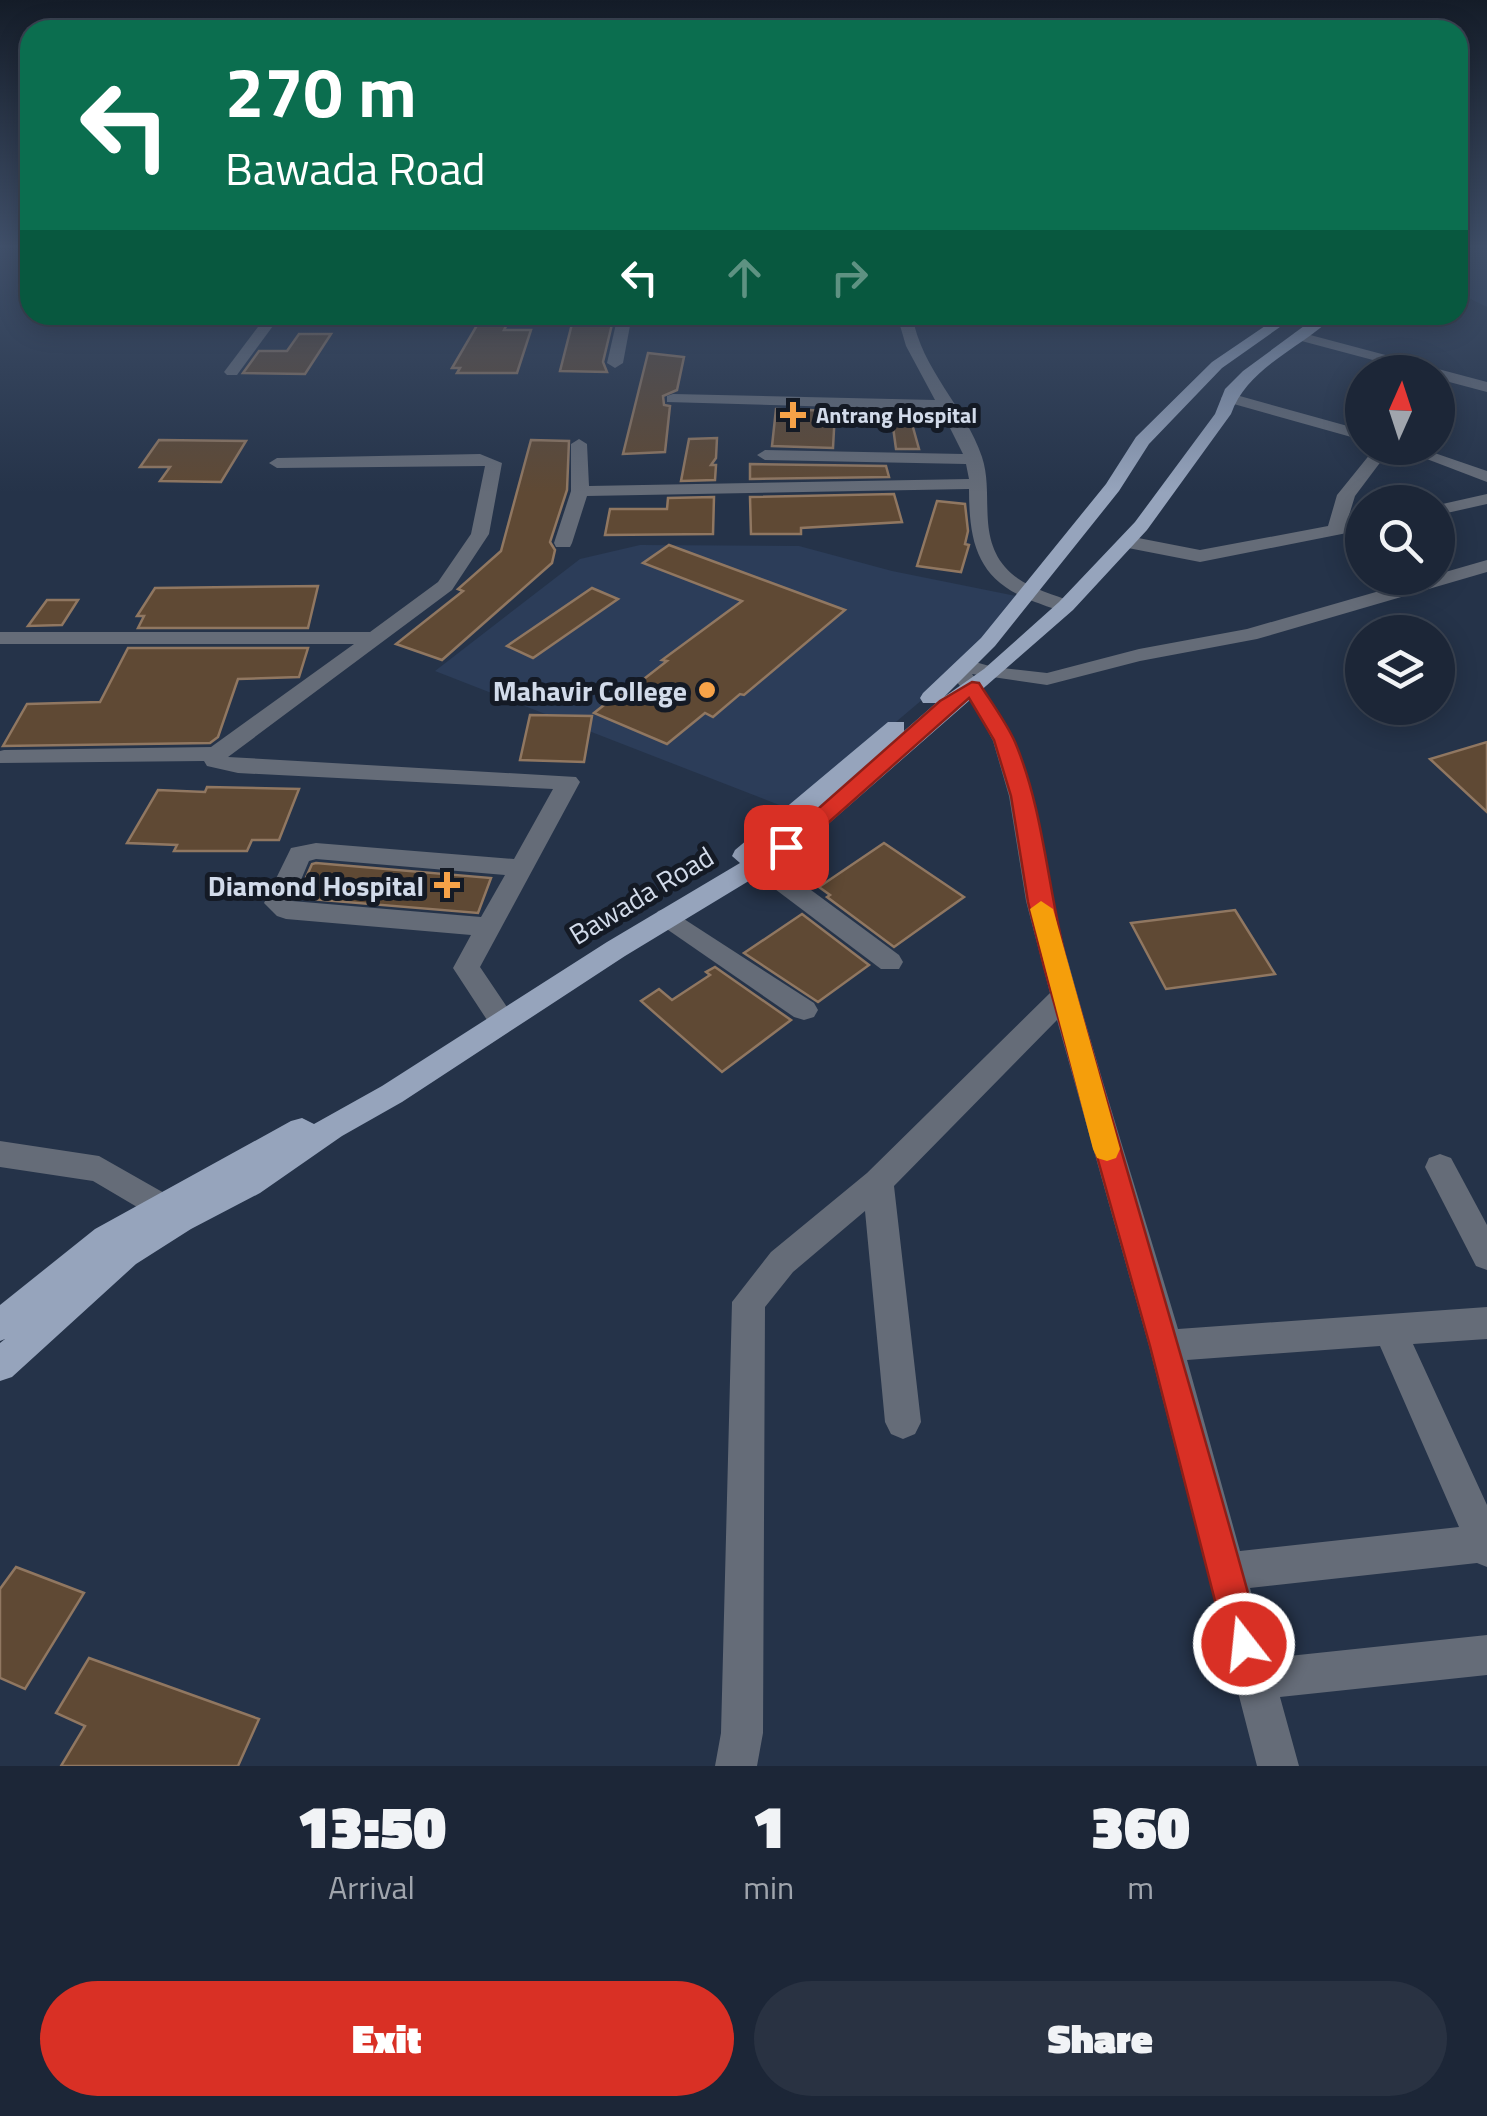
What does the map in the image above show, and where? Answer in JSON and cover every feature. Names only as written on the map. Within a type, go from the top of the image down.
[{"type":"main road","points":[[0,1325],[106,1239],[171,1212],[389,1084],[497,1012],[694,891],[765,841],[973,675],[1029,591],[1156,426],[1218,366],[1272,327]]},
{"type":"main road","name":"Bawada Road","points":[[0,1365],[171,1212],[249,1184],[332,1127],[392,1094],[667,917],[760,865],[834,807],[947,705],[973,675],[1066,606],[1128,542],[1249,373],[1311,327]]},
{"type":"street","points":[[232,372],[265,327]]},
{"type":"street","points":[[615,363],[622,327]]},
{"type":"street","points":[[908,327],[975,459],[977,538],[996,570],[1022,590],[1066,606]]},
{"type":"street","points":[[1299,336],[1369,355]]},
{"type":"street","points":[[1455,379],[1487,388]]},
{"type":"street","points":[[673,398],[948,404]]},
{"type":"street","points":[[1229,398],[1345,430]]},
{"type":"street","points":[[562,543],[580,491],[580,444]]},
{"type":"street","points":[[765,455],[975,459]]},
{"type":"street","points":[[4,757],[216,754],[446,586],[480,534],[494,463],[480,460],[277,464]]},
{"type":"street","points":[[1336,530],[1346,495],[1373,465]]},
{"type":"street","points":[[1453,465],[1487,477]]},
{"type":"street","points":[[580,491],[976,484]]},
{"type":"street","points":[[1455,506],[1487,499]]},
{"type":"street","points":[[1128,542],[1200,556],[1345,528]]},
{"type":"street","points":[[1278,1766],[1166,1346],[1039,902],[1021,796],[1004,740],[973,675],[1047,679],[1139,655],[1250,635],[1487,566]]},
{"type":"street","points":[[0,638],[379,638]]},
{"type":"street","points":[[216,754],[216,761],[238,766],[568,782],[513,868],[466,968],[497,1012]]},
{"type":"street","points":[[485,926],[286,910],[276,903],[300,854],[316,851],[513,868]]},
{"type":"street","points":[[760,865],[890,962]]},
{"type":"street","points":[[667,917],[804,1010]]},
{"type":"street","points":[[736,1766],[742,1733],[748,1550],[748,1302],[782,1262],[878,1182],[1064,996]]},
{"type":"street","points":[[0,1154],[99,1169],[171,1212]]},
{"type":"street","points":[[1440,1167],[1487,1256]]},
{"type":"street","points":[[878,1182],[902,1422]]},
{"type":"street","points":[[1166,1346],[1487,1323]]},
{"type":"street","points":[[1224,1572],[1486,1545],[1390,1330]]},
{"type":"street","points":[[1254,1680],[1487,1655]]},
{"type":"shaded area","name":"Mahavir College","points":[[640,545],[799,546],[892,571],[1016,596],[962,666],[792,810],[435,671],[580,559]]},
{"type":"building","points":[[476,327],[531,330],[517,373],[457,373],[460,368],[452,368]]},
{"type":"building","points":[[571,327],[611,327],[603,362],[607,372],[560,371]]},
{"type":"building","points":[[299,334],[331,334],[305,374],[243,373],[259,351],[287,351]]},
{"type":"building","points":[[648,353],[684,357],[677,390],[663,396],[664,405],[670,406],[665,452],[623,454]]},
{"type":"building","points":[[776,409],[835,411],[833,448],[772,446]]},
{"type":"building","points":[[891,412],[909,413],[919,449],[896,449]]},
{"type":"building","points":[[717,438],[716,458],[711,465],[716,465],[715,480],[681,481],[689,439]]},
{"type":"building","points":[[159,440],[246,441],[221,482],[160,481],[170,467],[140,467]]},
{"type":"building","points":[[531,440],[569,441],[567,490],[550,542],[555,550],[552,563],[442,660],[396,644],[463,591],[458,589],[501,551]]},
{"type":"building","points":[[750,464],[886,466],[889,477],[750,479]]},
{"type":"building","points":[[894,494],[902,522],[801,528],[801,534],[751,534],[750,497]]},
{"type":"building","points":[[714,497],[713,534],[605,535],[610,509],[667,509],[668,498]]},
{"type":"building","points":[[937,501],[965,504],[965,544],[969,545],[961,572],[917,566]]},
{"type":"building","points":[[669,545],[845,610],[744,695],[740,694],[713,717],[705,713],[667,744],[594,713],[618,694],[622,696],[667,661],[662,660],[742,601],[643,563]]},
{"type":"building","points":[[318,586],[308,628],[138,628],[144,616],[137,616],[155,588]]},
{"type":"building","points":[[592,588],[618,599],[533,658],[507,646]]},
{"type":"building","points":[[47,600],[78,600],[62,625],[28,626]]},
{"type":"building","points":[[128,648],[308,648],[299,677],[238,679],[218,737],[210,743],[3,746],[27,704],[100,702]]},
{"type":"building","points":[[530,715],[592,716],[584,762],[520,760]]},
{"type":"building","points":[[1487,742],[1487,812],[1430,759]]},
{"type":"building","points":[[207,787],[299,789],[279,840],[252,840],[247,851],[174,851],[177,845],[127,843],[158,790],[205,792]]},
{"type":"building","points":[[884,843],[964,897],[894,947],[819,887]]},
{"type":"building","points":[[312,864],[491,878],[478,913],[297,898]]},
{"type":"building","points":[[1235,910],[1275,974],[1166,989],[1131,923]]},
{"type":"building","points":[[802,914],[869,965],[818,1002],[744,953]]},
{"type":"building","points":[[715,967],[791,1020],[722,1072],[641,1001],[659,989],[672,1000],[710,975],[706,972]]},
{"type":"building","points":[[16,1567],[84,1593],[25,1689],[0,1678],[0,1589]]},
{"type":"building","points":[[89,1658],[259,1719],[238,1766],[61,1766],[85,1726],[56,1713]]},
{"type":"slow traffic","points":[[1041,909],[1107,1149]]},
{"type":"place","name":"Antrang Hospital","points":[[793,415]]},
{"type":"place","name":"Mahavir College","points":[[707,690]]},
{"type":"place","name":"Diamond Hospital","points":[[447,885]]},
{"type":"route","points":[[786,847],[947,705],[972,688],[983,701],[1004,740],[1021,796],[1039,902],[1056,967],[1118,1192],[1166,1346],[1244,1644]]}]
